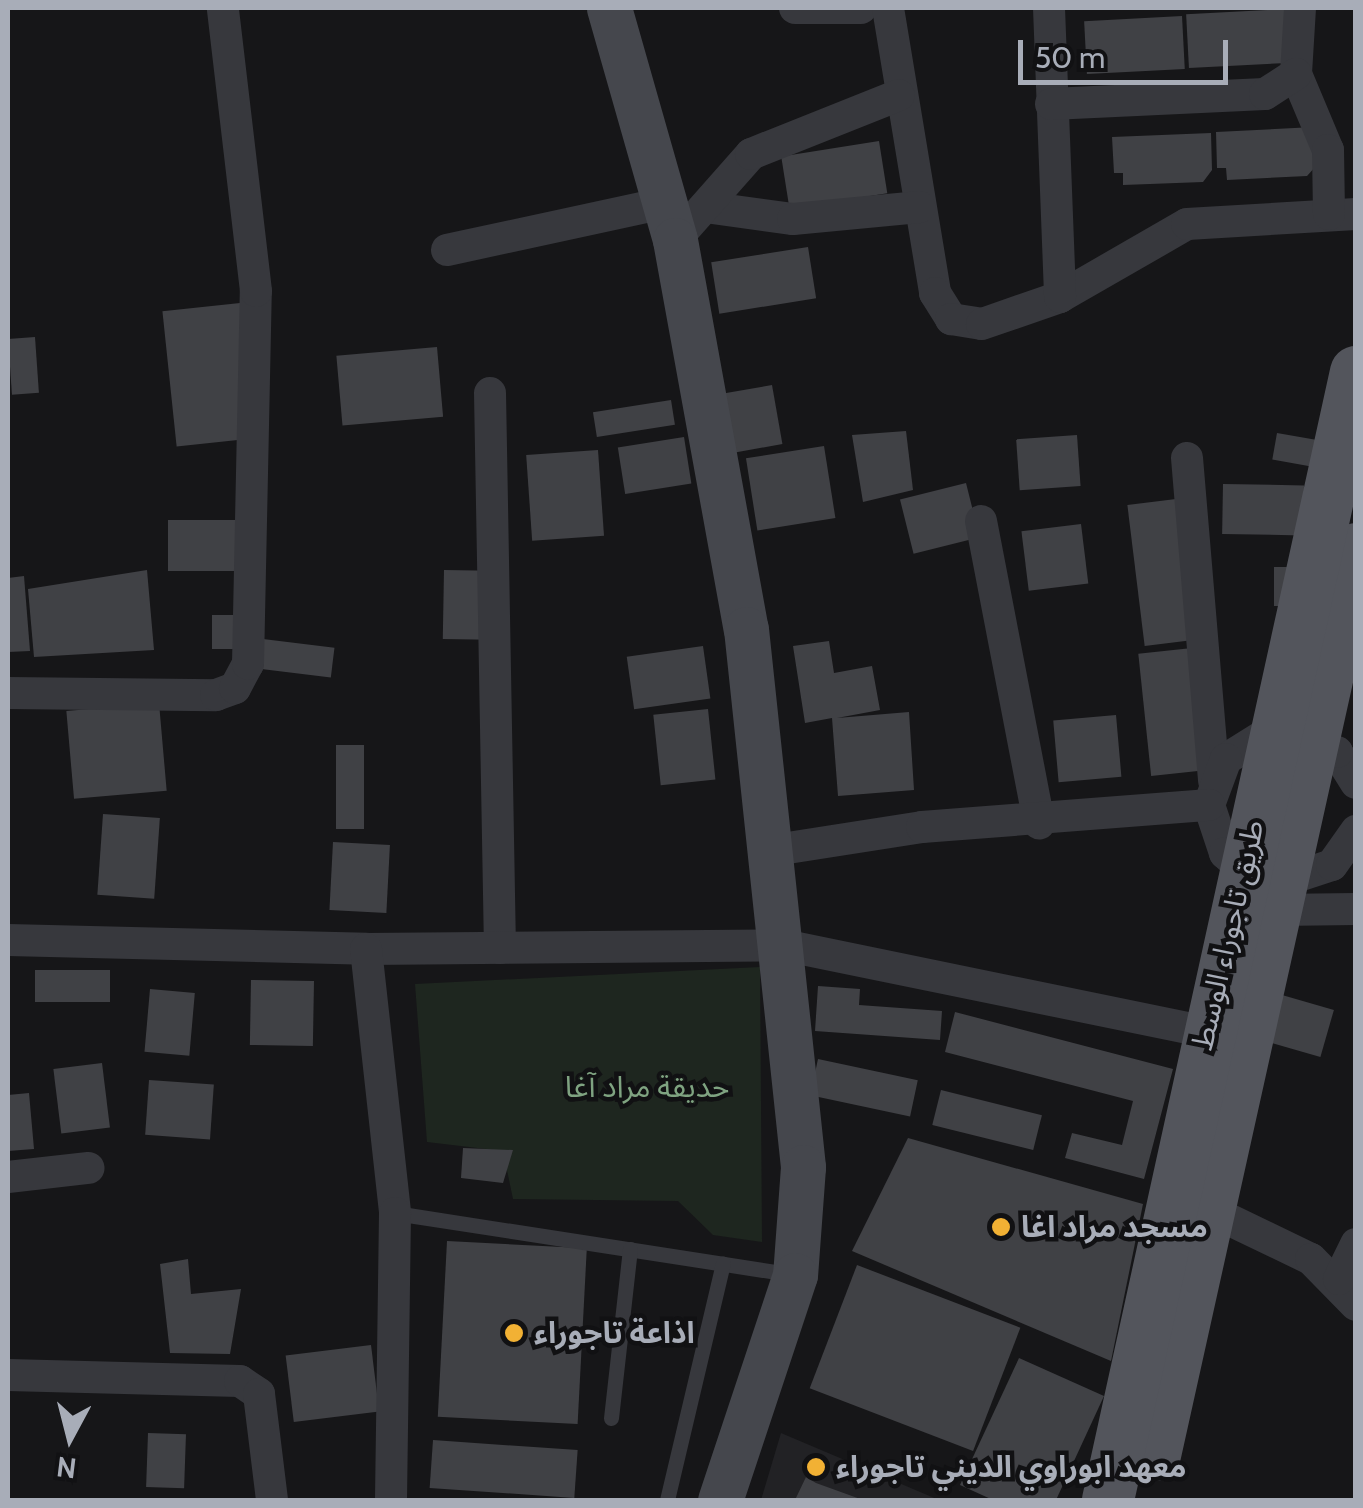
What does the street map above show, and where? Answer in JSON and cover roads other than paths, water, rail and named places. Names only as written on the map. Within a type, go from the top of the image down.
[{"type":"main road","name":"طريق تاجوراء الوسط","points":[[1146,1500],[1269,887],[1356,372]]},
{"type":"main road","name":"طريق تاجوراء الوسط","points":[[1295,734],[1356,549]]},
{"type":"main road","name":"طريق تاجوراء الوسط","points":[[1108,1500],[1206,1032],[1269,887]]},
{"type":"street","points":[[8,693],[216,695],[235,688],[248,664],[256,291],[223,8]]},
{"type":"street","points":[[609,8],[682,216],[775,850],[804,1167],[795,1275],[720,1500]]},
{"type":"street","points":[[795,8],[861,8]]},
{"type":"street","points":[[888,8],[899,95],[934,293],[951,319],[982,324],[1060,297],[1187,224],[1342,214],[1328,150],[1296,74],[1300,8]]},
{"type":"street","points":[[1049,8],[1060,297]]},
{"type":"street","points":[[1051,104],[1265,94],[1296,74]]},
{"type":"street","points":[[682,216],[751,154],[899,95]]},
{"type":"street","points":[[448,250],[682,216],[793,219],[919,207]]},
{"type":"street","points":[[490,393],[500,948]]},
{"type":"street","points":[[1187,458],[1211,793],[1219,842],[1269,887],[1356,909]]},
{"type":"street","points":[[981,521],[1039,823]]},
{"type":"street","points":[[1211,793],[1226,758],[1295,734],[1356,783]]},
{"type":"street","points":[[775,850],[922,827],[1039,823],[1211,793]]},
{"type":"street","points":[[1269,887],[1332,865],[1356,831]]},
{"type":"street","points":[[8,940],[366,949],[782,945],[1206,1032]]},
{"type":"street","points":[[366,949],[395,1213],[391,1500]]},
{"type":"street","points":[[8,1177],[88,1168]]},
{"type":"street","points":[[1207,1209],[1347,1292],[1356,1244]]},
{"type":"street","points":[[8,1374],[240,1382],[258,1394],[272,1500]]},
{"type":"lane","points":[[395,1213],[795,1275]]},
{"type":"lane","points":[[610,1418],[630,1250]]},
{"type":"lane","points":[[666,1500],[723,1264]]},
{"type":"place","name":"مسجد مراد اغا","points":[[1001,1227]]},
{"type":"place","name":"اذاعة تاجوراء","points":[[514,1333]]},
{"type":"place","name":"معهد ابوراوي الديني تاجوراء","points":[[816,1467]]},
{"type":"park label","name":"حديقة مراد آغا","points":[[647,1087]]}]
